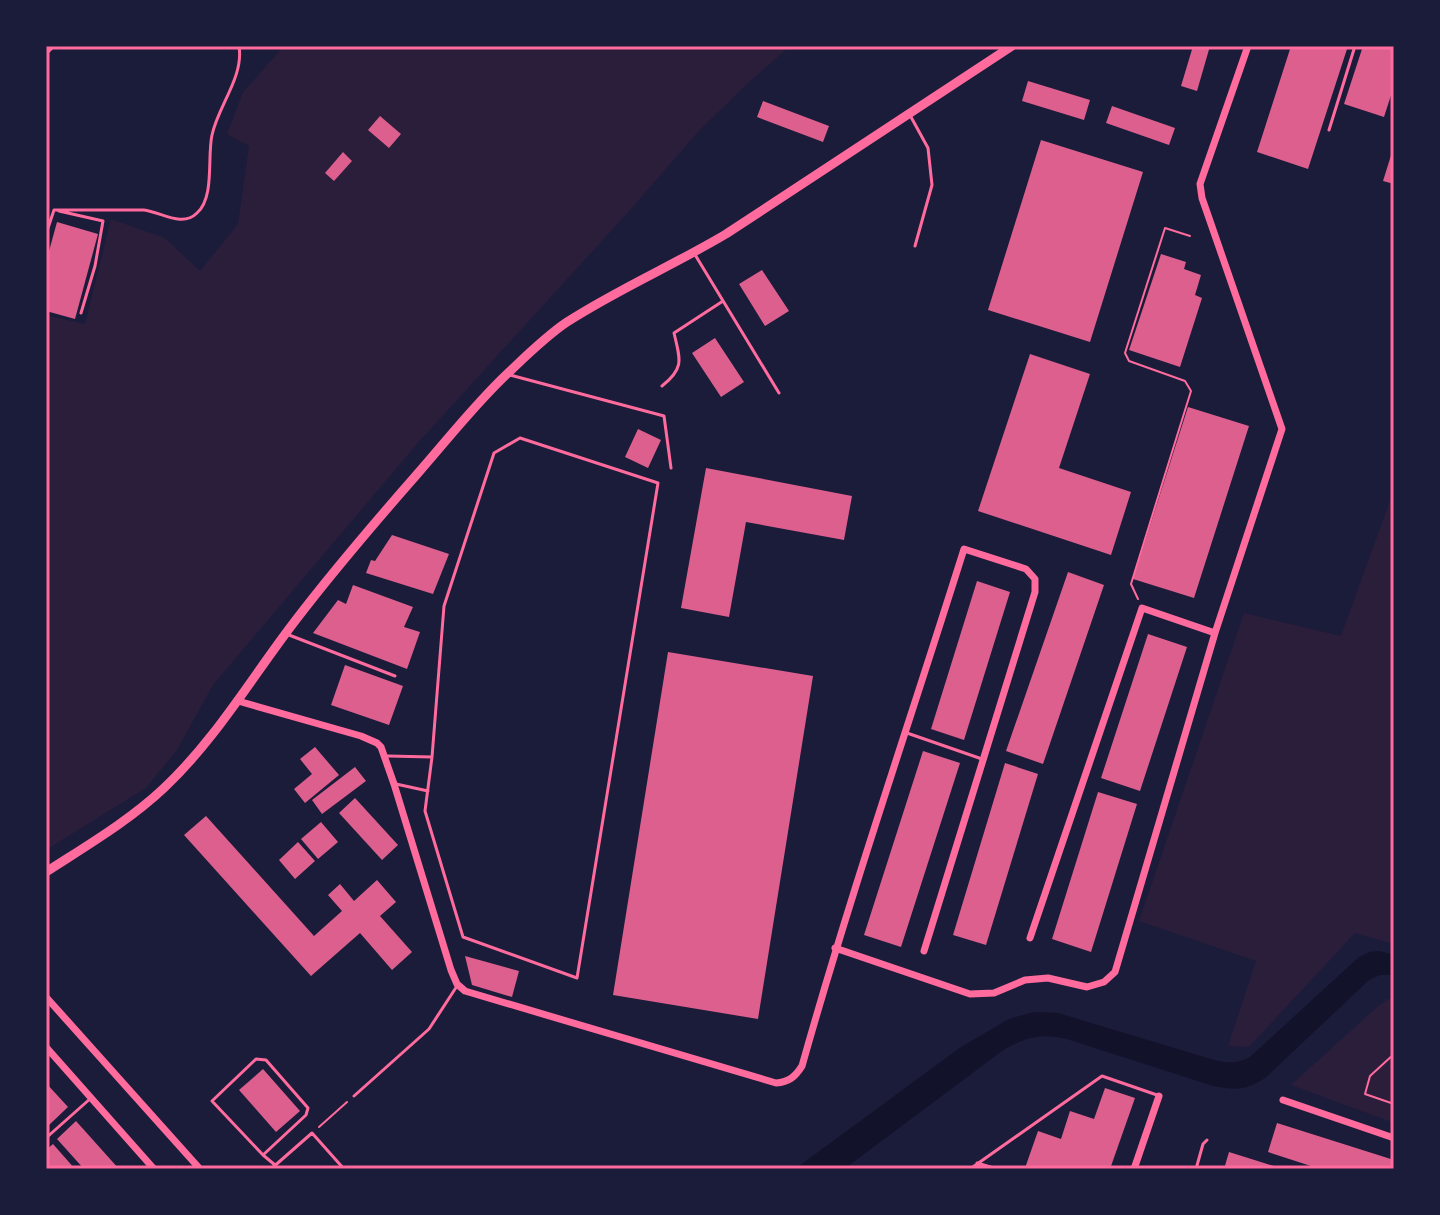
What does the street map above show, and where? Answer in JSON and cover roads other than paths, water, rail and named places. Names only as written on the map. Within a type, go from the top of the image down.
[{"type":"street","points":[[46,872],[114,828],[164,788],[188,764],[360,540],[506,374],[564,324],[744,223],[1012,46]]},
{"type":"street","points":[[835,948],[970,994],[994,993],[1025,980],[1048,978],[1087,987],[1104,982],[1115,972],[1215,633],[1282,429],[1202,198],[1200,184],[1248,46]]},
{"type":"street","points":[[238,701],[377,743],[385,756],[451,970],[457,984],[465,991],[783,1083],[791,1080],[802,1066],[835,948],[964,549],[1026,569],[1036,585],[924,951]]},
{"type":"street","points":[[1030,938],[1142,608],[1215,633]]},
{"type":"street","points":[[46,997],[200,1169]]},
{"type":"street","points":[[46,1047],[154,1169]]},
{"type":"street","points":[[1134,1169],[1159,1096]]},
{"type":"street","points":[[1283,1100],[1394,1138]]},
{"type":"lane","points":[[46,54],[54,46]]},
{"type":"lane","points":[[54,210],[144,210],[174,220],[197,214],[207,198],[213,128],[236,73],[241,56],[239,46]]},
{"type":"lane","points":[[1329,130],[1355,46]]},
{"type":"lane","points":[[909,113],[928,148],[932,185],[915,246]]},
{"type":"lane","points":[[46,208],[103,221],[95,266],[81,313]]},
{"type":"lane","points":[[46,234],[54,210]]},
{"type":"lane","points":[[694,253],[779,393]]},
{"type":"lane","points":[[662,386],[675,375],[680,362],[674,333],[723,301]]},
{"type":"lane","points":[[506,374],[664,416],[671,468]]},
{"type":"lane","points":[[520,438],[658,483],[577,978],[463,937],[425,811],[432,757],[444,606],[494,453],[520,438]]},
{"type":"lane","points":[[286,634],[395,676]]},
{"type":"lane","points":[[907,733],[983,759]]},
{"type":"lane","points":[[385,756],[432,757]]},
{"type":"lane","points":[[394,784],[428,791]]},
{"type":"lane","points":[[354,1096],[429,1029],[457,984]]},
{"type":"lane","points":[[263,1155],[306,1115],[308,1108],[266,1060],[256,1059],[212,1101],[273,1167],[312,1133],[344,1169]]},
{"type":"lane","points":[[970,1169],[1102,1076],[1159,1096]]},
{"type":"lane","points":[[46,1138],[91,1098]]},
{"type":"lane","points":[[1196,1169],[1207,1140]]},
{"type":"lane","points":[[977,1163],[997,1169]]}]
